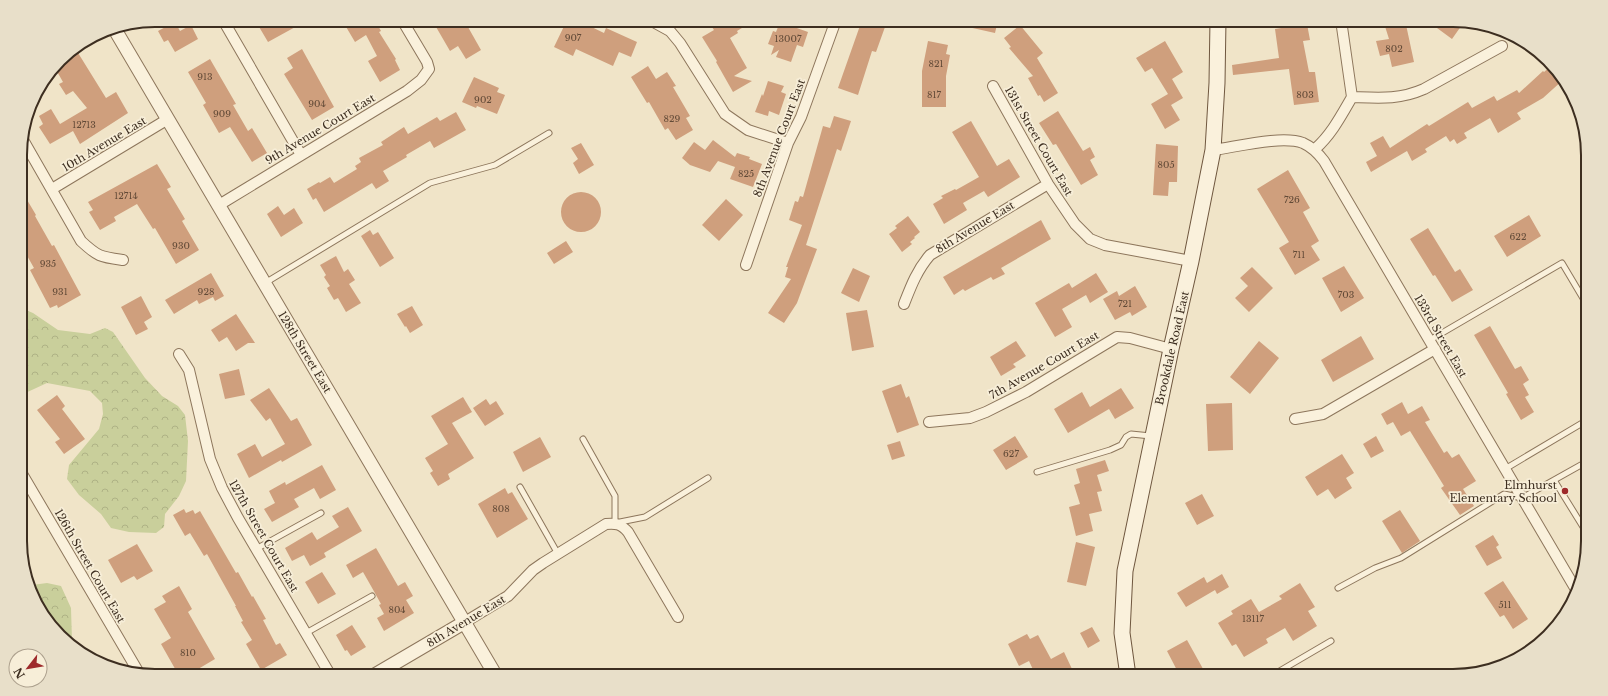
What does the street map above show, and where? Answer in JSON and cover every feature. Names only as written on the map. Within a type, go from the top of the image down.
[{"type":"main road","name":"Brookdale Road East","points":[[1127,669],[1122,633],[1125,571],[1213,150],[1217,83],[1218,27]]},
{"type":"street","points":[[227,27],[300,155]]},
{"type":"street","name":"9th Avenue Court East","points":[[219,205],[406,91],[421,80],[429,69],[427,62],[406,27]]},
{"type":"street","points":[[663,27],[670,31],[680,43],[725,114],[748,130],[788,143]]},
{"type":"street","name":"8th Avenue Court East","points":[[746,265],[788,143],[801,117],[833,27]]},
{"type":"street","points":[[1213,150],[1270,141],[1288,140],[1304,143],[1315,150],[1325,140],[1352,98],[1342,27]]},
{"type":"street","name":"128th Street East","points":[[117,33],[492,669]]},
{"type":"street","points":[[1352,98],[1397,98],[1412,95],[1502,46]]},
{"type":"street","name":"131st Street Court East","points":[[993,86],[1048,184],[1080,231],[1096,242],[1191,261]]},
{"type":"street","name":"10th Avenue East","points":[[52,189],[168,119]]},
{"type":"street","points":[[27,147],[81,241],[100,257],[123,260]]},
{"type":"street","name":"133rd Street East","points":[[1315,150],[1324,161],[1573,584]]},
{"type":"street","name":"8th Avenue East","points":[[904,304],[913,280],[920,267],[930,255],[1048,184]]},
{"type":"street","name":"7th Avenue Court East","points":[[929,422],[970,418],[986,412],[1026,392],[1117,337],[1130,338],[1171,349]]},
{"type":"street","points":[[1295,419],[1323,414],[1432,345]]},
{"type":"street","name":"127th Street Court East","points":[[179,354],[189,370],[210,459],[222,488],[327,669]]},
{"type":"street","name":"126th Street Court East","points":[[27,482],[136,668]]},
{"type":"street","points":[[615,523],[622,526],[628,532],[678,617]]},
{"type":"street","name":"8th Avenue East","points":[[385,669],[508,596],[533,570],[558,554],[606,524],[615,523]]},
{"type":"lane","points":[[265,283],[430,183],[495,165],[549,133]]},
{"type":"lane","points":[[1432,345],[1562,263],[1581,294]]},
{"type":"lane","points":[[1505,469],[1581,424]]},
{"type":"lane","points":[[1037,472],[1110,450],[1120,445],[1131,434],[1152,436]]},
{"type":"lane","points":[[583,439],[614,496],[615,523],[645,517],[708,478]]},
{"type":"lane","points":[[1338,588],[1375,568],[1401,558],[1504,494],[1522,498],[1581,465]]},
{"type":"lane","points":[[1554,480],[1581,524]]},
{"type":"lane","points":[[520,487],[558,554]]},
{"type":"lane","points":[[256,549],[321,513]]},
{"type":"lane","points":[[306,633],[372,596]]},
{"type":"lane","points":[[1283,669],[1331,641]]},
{"type":"green space","points":[[27,310],[58,330],[90,334],[105,328],[113,332],[145,378],[162,396],[178,406],[185,415],[188,441],[186,481],[179,496],[165,514],[164,527],[156,533],[129,532],[111,528],[101,514],[79,495],[67,479],[69,465],[99,429],[103,414],[102,403],[90,391],[47,383],[27,392]]},
{"type":"green space","points":[[47,583],[61,586],[71,608],[72,637],[54,619],[44,605],[35,585]]},
{"type":"building","points":[[166,27],[178,27],[180,31],[187,27],[192,27],[198,39],[175,52],[168,40],[164,42],[158,31]]},
{"type":"building","points":[[259,27],[295,27],[268,42]]},
{"type":"building","points":[[346,27],[379,27],[381,31],[379,32],[396,59],[395,60],[400,70],[380,82],[368,61],[377,56],[366,35],[355,42]]},
{"type":"building","points":[[436,27],[468,27],[481,50],[466,59],[458,46],[450,51]]},
{"type":"building","points":[[564,27],[592,27],[604,33],[606,28],[637,42],[631,57],[619,52],[613,66],[576,49],[573,56],[554,47]]},
{"type":"building","points":[[712,27],[744,27],[730,38],[747,68],[734,76],[752,81],[733,92],[716,62],[717,61],[702,37],[714,30]]},
{"type":"building","points":[[778,27],[794,27],[808,32],[803,47],[797,45],[791,62],[776,57],[779,50],[771,55],[774,46],[768,44],[773,31],[776,32]]},
{"type":"building","points":[[860,27],[885,27],[876,52],[872,51],[858,95],[838,88]]},
{"type":"building","points":[[968,27],[996,27],[995,33]]},
{"type":"building","points":[[1018,27],[1022,27],[1043,53],[1037,58],[1058,93],[1044,102],[1040,95],[1038,96],[1028,78],[1033,76],[1009,48],[1011,47],[1004,38]]},
{"type":"building","points":[[1288,27],[1308,27],[1310,40],[1303,41],[1309,72],[1315,72],[1319,102],[1294,105],[1289,69],[1233,75],[1232,65],[1279,58],[1275,29]]},
{"type":"building","points":[[1385,27],[1406,27],[1414,62],[1392,67],[1389,54],[1380,56],[1376,41],[1389,39]]},
{"type":"building","points":[[1438,27],[1460,27],[1452,39]]},
{"type":"building","points":[[928,41],[948,45],[946,54],[950,55],[946,76],[946,107],[922,107],[922,71]]},
{"type":"building","points":[[1165,41],[1183,72],[1172,79],[1183,98],[1171,105],[1180,120],[1165,129],[1151,104],[1168,94],[1152,68],[1145,72],[1136,58]]},
{"type":"building","points":[[302,49],[334,107],[312,120],[284,74],[293,68],[287,58]]},
{"type":"building","points":[[78,53],[106,98],[116,92],[128,113],[80,144],[73,131],[50,144],[39,127],[43,124],[39,116],[51,109],[60,124],[87,108],[73,91],[66,95],[59,84],[63,82],[58,73]]},
{"type":"building","points":[[210,59],[236,104],[233,105],[248,131],[252,128],[267,153],[252,162],[230,127],[219,133],[203,105],[206,103],[188,72]]},
{"type":"building","points":[[648,66],[656,79],[667,72],[676,86],[673,87],[690,116],[686,118],[693,130],[676,140],[668,128],[665,130],[649,102],[647,103],[631,77]]},
{"type":"building","points":[[1547,69],[1559,84],[1543,98],[1517,113],[1521,119],[1498,133],[1490,118],[1464,133],[1467,138],[1457,144],[1454,139],[1450,142],[1446,136],[1425,149],[1427,152],[1412,161],[1407,151],[1371,172],[1366,162],[1377,156],[1370,143],[1383,136],[1390,148],[1427,124],[1429,126],[1468,102],[1472,108],[1494,96],[1497,101],[1517,90],[1519,93],[1543,71],[1544,72]]},
{"type":"building","points":[[474,77],[499,88],[497,92],[505,95],[497,114],[462,102]]},
{"type":"building","points":[[768,81],[784,86],[781,92],[786,94],[779,115],[769,111],[768,116],[755,112]]},
{"type":"building","points":[[1058,111],[1083,151],[1090,147],[1095,157],[1090,160],[1098,175],[1081,185],[1056,144],[1053,145],[1039,123]]},
{"type":"building","points":[[456,112],[466,130],[434,148],[430,141],[406,155],[407,157],[383,171],[389,181],[376,189],[372,183],[324,212],[316,198],[313,200],[307,189],[330,177],[334,183],[357,169],[355,166],[361,162],[359,158],[383,145],[381,142],[404,127],[408,134],[437,117],[440,121]]},
{"type":"building","points":[[834,116],[851,121],[841,151],[837,149],[806,245],[817,249],[797,303],[784,323],[768,313],[791,279],[785,277],[788,267],[786,267],[802,225],[789,220],[795,201],[798,202],[800,196],[803,197],[823,126],[830,128]]},
{"type":"building","points":[[971,121],[997,166],[1009,159],[1020,177],[988,197],[984,191],[963,203],[967,210],[944,224],[933,204],[943,198],[941,196],[955,189],[956,190],[979,177],[952,132]]},
{"type":"building","points":[[713,140],[735,157],[737,153],[750,157],[749,159],[762,164],[753,187],[730,179],[735,167],[718,161],[710,172],[690,165],[682,158],[694,142],[705,150]]},
{"type":"building","points":[[581,143],[594,165],[579,174],[573,163],[578,159],[571,148]]},
{"type":"building","points":[[1156,144],[1178,146],[1177,182],[1169,182],[1168,196],[1153,195]]},
{"type":"building","points":[[157,164],[171,187],[167,189],[185,219],[182,221],[199,250],[176,264],[155,228],[153,229],[137,204],[114,217],[116,221],[100,230],[89,212],[93,210],[88,202]]},
{"type":"building","points":[[1288,170],[1310,208],[1303,212],[1319,241],[1311,246],[1320,260],[1295,275],[1279,248],[1289,242],[1257,189]]},
{"type":"building","points":[[585,192],[592,195],[598,201],[601,212],[600,220],[592,229],[585,232],[577,232],[570,229],[562,220],[561,208],[564,201],[573,193]]},
{"type":"building","points":[[726,199],[743,215],[719,241],[702,225]]},
{"type":"building","points":[[27,200],[81,295],[58,308],[57,305],[50,308],[30,270],[34,268],[27,256]]},
{"type":"building","points":[[278,206],[284,215],[294,208],[303,223],[281,237],[267,214]]},
{"type":"building","points":[[1529,215],[1541,236],[1507,257],[1494,236]]},
{"type":"building","points":[[908,216],[920,232],[910,242],[912,244],[902,252],[889,234],[897,228],[895,226]]},
{"type":"building","points":[[1041,220],[1051,239],[1001,268],[1005,274],[993,280],[991,277],[965,291],[963,289],[954,295],[943,277]]},
{"type":"building","points":[[1428,228],[1455,272],[1460,269],[1473,290],[1452,302],[1435,275],[1433,276],[1410,239]]},
{"type":"building","points":[[370,230],[373,235],[378,232],[394,258],[380,267],[361,236]]},
{"type":"building","points":[[566,241],[573,252],[554,264],[547,253]]},
{"type":"building","points":[[336,256],[344,272],[348,269],[355,280],[349,284],[361,303],[346,312],[338,298],[334,300],[327,288],[330,286],[324,277],[326,275],[320,265]]},
{"type":"building","points":[[1344,266],[1364,298],[1341,312],[1322,278]]},
{"type":"building","points":[[1252,267],[1273,288],[1249,312],[1235,298],[1248,286],[1240,278]]},
{"type":"building","points":[[853,268],[870,276],[859,302],[841,293]]},
{"type":"building","points":[[211,273],[224,296],[215,301],[213,297],[199,304],[197,300],[174,314],[165,300]]},
{"type":"building","points":[[1096,273],[1108,292],[1090,303],[1086,295],[1062,309],[1072,327],[1055,337],[1035,303],[1069,283],[1072,288]]},
{"type":"building","points":[[1135,286],[1147,307],[1132,316],[1130,312],[1115,320],[1103,299],[1117,291],[1119,296]]},
{"type":"building","points":[[141,296],[152,317],[144,322],[148,329],[136,335],[121,307]]},
{"type":"building","points":[[412,306],[423,325],[410,333],[397,314]]},
{"type":"building","points":[[867,310],[874,347],[852,351],[846,313]]},
{"type":"building","points":[[236,314],[255,343],[248,343],[236,351],[227,337],[219,342],[211,330]]},
{"type":"building","points":[[1490,326],[1515,369],[1521,366],[1529,380],[1523,384],[1529,395],[1525,397],[1534,412],[1521,420],[1506,394],[1508,393],[1474,335]]},
{"type":"building","points":[[1361,336],[1374,359],[1333,382],[1321,360]]},
{"type":"building","points":[[1016,341],[1026,356],[1013,364],[1016,367],[1001,376],[990,357]]},
{"type":"building","points":[[1259,341],[1279,358],[1250,394],[1230,377]]},
{"type":"building","points":[[239,369],[245,395],[225,399],[219,374]]},
{"type":"building","points":[[901,384],[906,398],[909,396],[919,425],[897,433],[882,391]]},
{"type":"building","points":[[269,388],[291,421],[297,418],[312,445],[249,478],[237,454],[255,444],[262,457],[285,444],[270,418],[266,421],[250,400]]},
{"type":"building","points":[[1121,388],[1134,408],[1115,419],[1109,409],[1068,433],[1054,409],[1082,392],[1090,407]]},
{"type":"building","points":[[57,395],[65,406],[62,409],[85,439],[64,454],[55,442],[60,439],[37,410]]},
{"type":"building","points":[[463,397],[472,412],[452,423],[474,458],[448,474],[450,479],[438,486],[430,473],[433,471],[425,458],[448,444],[431,416]]},
{"type":"building","points":[[486,399],[490,405],[496,401],[504,414],[485,426],[473,408]]},
{"type":"building","points":[[1402,402],[1408,414],[1422,406],[1430,420],[1425,422],[1444,453],[1447,451],[1452,458],[1459,454],[1476,481],[1463,489],[1474,506],[1460,515],[1441,488],[1444,486],[1410,431],[1401,436],[1393,422],[1387,425],[1381,414]]},
{"type":"building","points":[[1232,403],[1233,450],[1208,451],[1206,404]]},
{"type":"building","points":[[1015,436],[1028,457],[1006,470],[993,450]]},
{"type":"building","points":[[1376,436],[1384,451],[1371,458],[1363,444]]},
{"type":"building","points":[[540,437],[551,457],[523,472],[513,452]]},
{"type":"building","points":[[900,441],[905,456],[892,460],[887,445]]},
{"type":"building","points":[[1342,454],[1354,473],[1346,478],[1352,488],[1335,499],[1328,489],[1317,496],[1305,477]]},
{"type":"building","points":[[1105,460],[1109,471],[1097,475],[1102,491],[1097,492],[1102,511],[1089,514],[1093,531],[1076,536],[1069,507],[1080,504],[1074,485],[1080,483],[1076,469]]},
{"type":"building","points":[[322,465],[336,490],[320,499],[314,488],[294,499],[299,507],[272,522],[264,509],[275,503],[269,491],[285,482],[286,485]]},
{"type":"building","points":[[505,488],[508,494],[512,492],[528,519],[497,538],[478,504]]},
{"type":"building","points":[[1202,494],[1214,516],[1197,525],[1185,503]]},
{"type":"building","points":[[348,507],[362,531],[324,553],[326,557],[310,566],[304,555],[292,561],[285,548],[312,532],[317,540],[339,527],[332,516]]},
{"type":"building","points":[[184,509],[186,513],[193,510],[195,514],[200,511],[236,573],[238,572],[252,597],[253,596],[266,619],[263,620],[276,645],[280,643],[287,655],[260,669],[246,644],[252,640],[241,622],[243,621],[236,606],[207,554],[204,556],[190,533],[185,536],[173,515]]},
{"type":"building","points":[[1400,510],[1420,541],[1402,553],[1382,521]]},
{"type":"building","points":[[1493,535],[1499,545],[1496,547],[1502,558],[1487,566],[1475,546]]},
{"type":"building","points":[[1076,542],[1095,547],[1086,586],[1067,582]]},
{"type":"building","points":[[137,544],[153,571],[137,580],[134,576],[121,583],[108,560]]},
{"type":"building","points":[[376,548],[398,586],[405,582],[413,596],[406,600],[414,613],[384,631],[377,618],[384,614],[379,605],[381,604],[363,572],[353,578],[346,565]]},
{"type":"building","points":[[322,572],[336,594],[318,604],[305,582]]},
{"type":"building","points":[[1222,574],[1229,587],[1217,594],[1215,590],[1186,607],[1177,593],[1204,577],[1207,583]]},
{"type":"building","points":[[1503,581],[1528,619],[1513,629],[1504,615],[1500,617],[1484,593]]},
{"type":"building","points":[[1300,583],[1315,607],[1308,611],[1317,626],[1293,641],[1285,628],[1266,639],[1268,643],[1244,657],[1236,644],[1232,646],[1218,623],[1233,614],[1231,611],[1251,599],[1259,612],[1282,599],[1279,596]]},
{"type":"building","points":[[179,586],[192,609],[188,612],[215,659],[198,669],[175,669],[161,644],[171,638],[154,609],[166,602],[162,596]]},
{"type":"building","points":[[352,625],[366,647],[351,656],[347,650],[345,651],[336,635]]},
{"type":"building","points":[[1092,627],[1100,641],[1088,648],[1080,633]]},
{"type":"building","points":[[1027,634],[1030,639],[1038,635],[1051,659],[1064,652],[1072,669],[1033,669],[1029,661],[1019,666],[1008,644]]},
{"type":"building","points":[[1187,640],[1203,669],[1176,669],[1167,651]]},
{"type":"place","name":"Elmhurst Elementary School","points":[[1565,491]]}]
